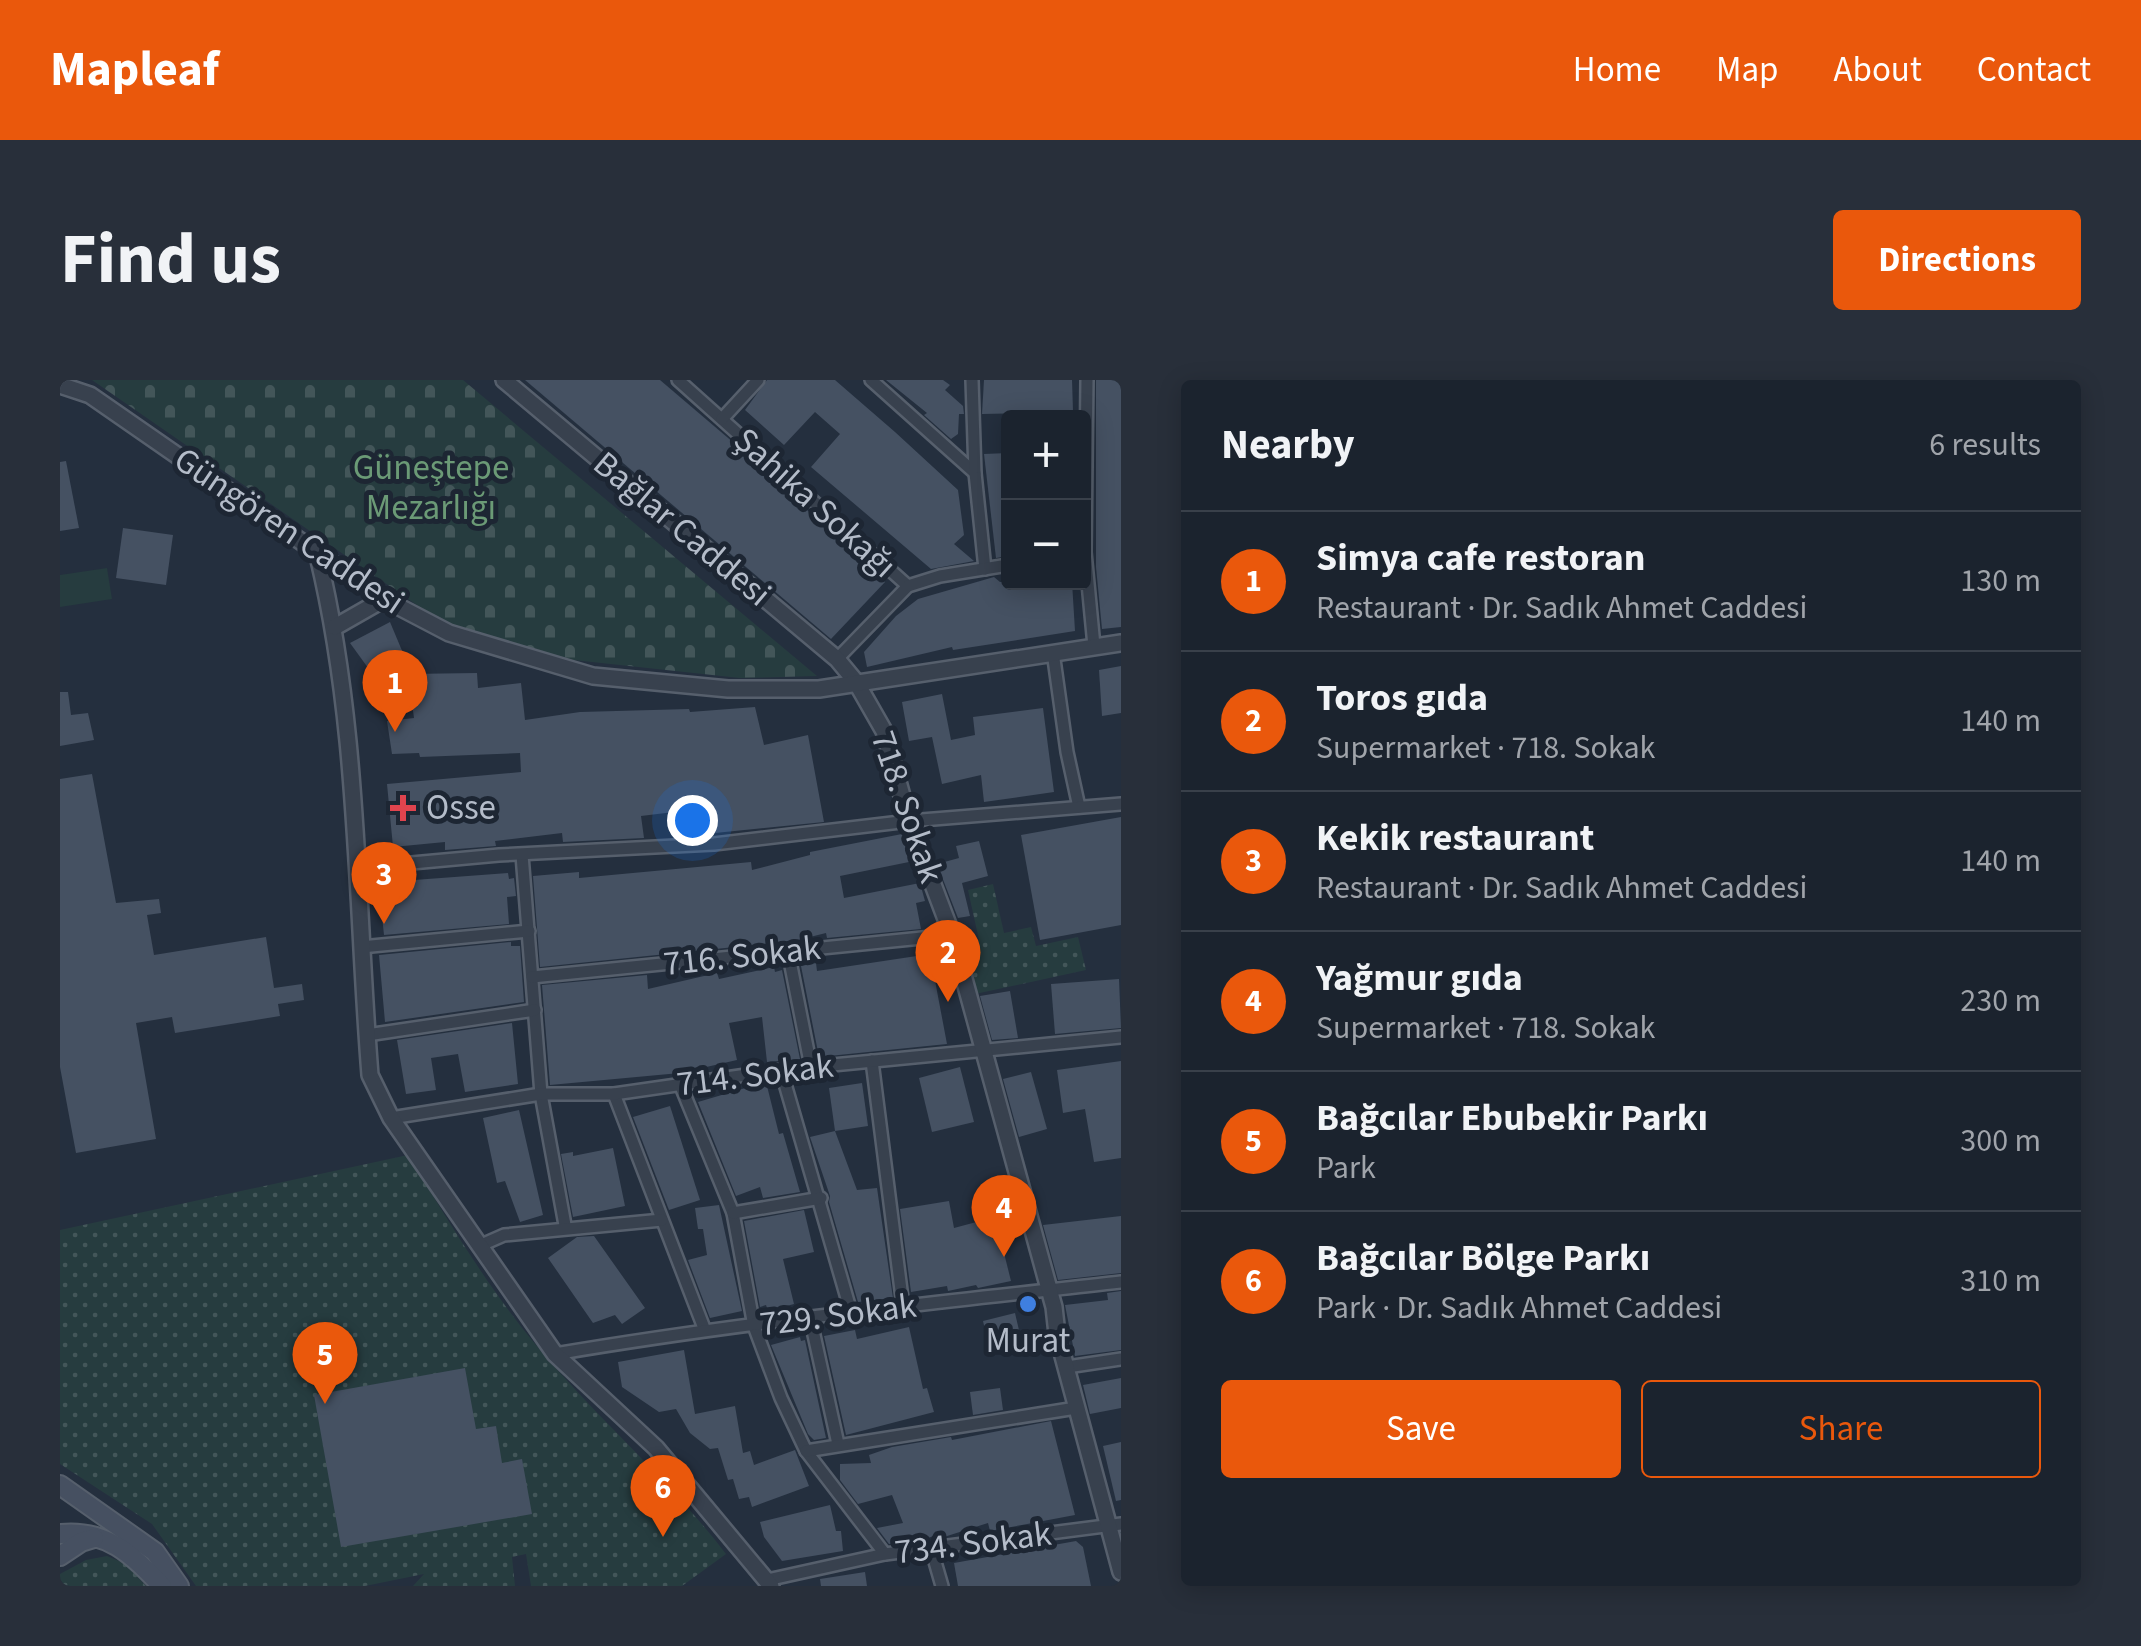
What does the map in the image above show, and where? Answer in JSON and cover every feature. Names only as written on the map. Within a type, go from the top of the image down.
[{"type":"main road","points":[[60,1485],[155,1552],[180,1586]]},
{"type":"main road","points":[[60,1534],[99,1537],[128,1551],[162,1586]]},
{"type":"main road","points":[[60,1556],[81,1542],[99,1537]]},
{"type":"street","name":"Bağlar Caddesi","points":[[504,380],[836,659],[856,682]]},
{"type":"street","name":"Şahika Sokağı","points":[[678,380],[908,586]]},
{"type":"street","points":[[722,419],[758,380]]},
{"type":"street","points":[[871,380],[975,473]]},
{"type":"street","points":[[972,380],[975,473],[985,568]]},
{"type":"street","points":[[1085,500],[1087,380]]},
{"type":"street","name":"Güngören Caddesi","points":[[60,386],[90,395],[384,599],[449,633],[593,676],[728,689],[819,689],[1121,642]]},
{"type":"street","points":[[318,556],[336,627],[348,732],[370,1075],[391,1118],[555,1354],[656,1448],[769,1583]]},
{"type":"street","points":[[836,659],[908,586],[1001,565]]},
{"type":"street","points":[[1088,590],[1094,646]]},
{"type":"street","points":[[336,627],[384,599]]},
{"type":"street","points":[[1054,652],[1079,806]]},
{"type":"street","name":"718. Sokak","points":[[856,682],[884,730],[909,822],[952,935],[1076,1408],[1114,1525],[1121,1572]]},
{"type":"street","points":[[358,868],[714,844],[1121,804]]},
{"type":"street","points":[[522,854],[542,1094],[565,1225]]},
{"type":"street","points":[[361,947],[528,931]]},
{"type":"street","name":"716. Sokak","points":[[532,977],[952,935]]},
{"type":"street","points":[[788,951],[811,1067]]},
{"type":"street","points":[[367,1035],[535,1010]]},
{"type":"street","name":"714. Sokak","points":[[391,1118],[542,1094],[614,1094],[782,1070],[1121,1037]]},
{"type":"street","points":[[872,1061],[903,1306]]},
{"type":"street","points":[[782,1070],[851,1312]]},
{"type":"street","points":[[680,1084],[733,1212],[754,1326],[806,1451],[886,1554]]},
{"type":"street","points":[[614,1094],[704,1328]]},
{"type":"street","points":[[733,1212],[820,1198]]},
{"type":"street","points":[[479,1246],[504,1235],[662,1220]]},
{"type":"street","name":"729. Sokak","points":[[555,1354],[704,1328],[754,1326],[1121,1282]]},
{"type":"street","points":[[810,1317],[838,1444]]},
{"type":"street","points":[[1067,1367],[1121,1359]]},
{"type":"street","points":[[806,1451],[1076,1408]]},
{"type":"street","name":"734. Sokak","points":[[769,1583],[886,1554],[1114,1525]]},
{"type":"street","points":[[931,1548],[942,1586]]},
{"type":"green space","name":"Güneştepe Mezarlığı","points":[[92,380],[463,380],[817,676],[740,678],[546,657],[463,637]]},
{"type":"green space","points":[[107,568],[112,599],[60,607],[60,575]]},
{"type":"green space","points":[[993,884],[1004,933],[1031,927],[1036,946],[1078,937],[1086,970],[975,994],[964,944],[979,940],[968,890]]},
{"type":"green space","points":[[408,1155],[518,1323],[726,1554],[682,1586],[531,1586],[526,1554],[512,1557],[515,1586],[413,1586],[424,1574],[365,1586],[196,1586],[152,1524],[60,1464],[60,1230]]},
{"type":"green space","points":[[107,1556],[126,1564],[146,1586],[60,1586],[60,1574],[86,1560]]},
{"type":"building","points":[[525,380],[660,380],[885,582],[831,639]]},
{"type":"building","points":[[767,380],[835,380],[895,432],[958,490],[964,535],[954,544],[974,561],[931,569],[811,467],[840,434],[815,412],[784,445],[745,410]]},
{"type":"building","points":[[886,380],[943,380],[950,385],[945,390],[963,406],[958,434],[951,439],[924,415],[927,413]]},
{"type":"building","points":[[984,380],[1072,380],[1073,410],[1001,410],[1001,414],[982,414]]},
{"type":"building","points":[[1096,380],[1121,380],[1121,627],[1102,629],[1096,567]]},
{"type":"building","points":[[1001,453],[1001,557],[996,558],[984,454]]},
{"type":"building","points":[[66,461],[79,528],[60,531],[60,462]]},
{"type":"building","points":[[123,528],[173,535],[166,585],[116,578]]},
{"type":"building","points":[[994,577],[1001,582],[1001,590],[1072,590],[1075,631],[953,650],[952,647],[867,667],[864,652],[896,616],[918,599]]},
{"type":"building","points":[[390,622],[408,665],[379,683],[350,643]]},
{"type":"building","points":[[1121,666],[1121,713],[1102,716],[1099,670]]},
{"type":"building","points":[[477,673],[478,688],[521,683],[525,720],[580,712],[690,712],[755,707],[764,745],[808,735],[824,822],[676,837],[674,812],[641,816],[644,838],[563,842],[562,833],[495,841],[496,846],[445,850],[445,842],[393,847],[387,784],[521,772],[520,753],[420,757],[419,753],[392,754],[387,721],[414,718],[408,674]]},
{"type":"building","points":[[60,692],[68,692],[71,715],[88,713],[94,740],[60,746]]},
{"type":"building","points":[[942,694],[951,740],[975,735],[973,717],[1043,708],[1054,792],[984,802],[981,775],[942,784],[932,737],[909,741],[902,702]]},
{"type":"building","points":[[92,774],[116,903],[159,899],[161,913],[147,915],[154,955],[266,937],[274,988],[302,984],[304,1000],[278,1004],[280,1016],[175,1033],[172,1017],[136,1023],[156,1139],[76,1153],[60,1067],[60,779]]},
{"type":"building","points":[[1121,817],[1121,925],[1040,940],[1021,835]]},
{"type":"building","points":[[902,834],[909,862],[840,876],[844,898],[920,883],[925,901],[916,903],[921,929],[827,938],[826,933],[794,941],[540,967],[533,876],[579,872],[579,878],[751,862],[752,870],[810,852]]},
{"type":"building","points":[[979,841],[988,876],[962,883],[970,916],[958,918],[937,864],[959,858],[956,846]]},
{"type":"building","points":[[508,873],[509,879],[514,878],[516,896],[507,897],[509,924],[384,935],[374,883]]},
{"type":"building","points":[[511,942],[511,946],[520,946],[524,1002],[385,1022],[379,955]]},
{"type":"building","points":[[930,954],[947,1044],[819,1057],[801,966],[816,963],[817,971]]},
{"type":"building","points":[[774,967],[775,972],[782,970],[800,1059],[767,1062],[762,1017],[729,1023],[737,1060],[680,1073],[550,1085],[542,985],[647,975],[648,989],[717,973],[719,979]]},
{"type":"building","points":[[1119,979],[1121,1028],[1055,1034],[1051,984]]},
{"type":"building","points":[[1010,991],[1018,1038],[992,1040],[980,996]]},
{"type":"building","points":[[512,1023],[518,1084],[465,1092],[458,1054],[431,1058],[436,1090],[406,1094],[397,1040]]},
{"type":"building","points":[[1121,1061],[1121,1158],[1094,1162],[1085,1109],[1063,1113],[1057,1070]]},
{"type":"building","points":[[960,1067],[974,1122],[932,1132],[919,1078]]},
{"type":"building","points":[[1031,1072],[1047,1129],[1019,1137],[1003,1079]]},
{"type":"building","points":[[766,1082],[800,1192],[763,1198],[760,1187],[736,1196],[698,1102]]},
{"type":"building","points":[[862,1083],[868,1126],[835,1131],[829,1088]]},
{"type":"building","points":[[670,1106],[700,1200],[669,1210],[633,1117]]},
{"type":"building","points":[[519,1110],[543,1215],[520,1222],[505,1181],[497,1183],[483,1118]]},
{"type":"building","points":[[835,1131],[857,1190],[877,1188],[893,1298],[858,1302],[810,1137]]},
{"type":"building","points":[[613,1148],[625,1206],[573,1217],[561,1154],[573,1152],[573,1156]]},
{"type":"building","points":[[949,1201],[954,1228],[995,1217],[1011,1281],[978,1288],[976,1285],[948,1291],[947,1286],[911,1292],[900,1209]]},
{"type":"building","points":[[719,1205],[742,1311],[710,1318],[688,1260],[707,1255],[695,1208]]},
{"type":"building","points":[[804,1210],[814,1252],[783,1259],[794,1304],[768,1311],[766,1305],[760,1307],[744,1221]]},
{"type":"building","points":[[1121,1216],[1121,1273],[1058,1280],[1043,1225]]},
{"type":"building","points":[[594,1236],[645,1308],[622,1324],[615,1315],[593,1323],[548,1258],[577,1237]]},
{"type":"building","points":[[1121,1291],[1121,1350],[1075,1356],[1065,1305],[1108,1300],[1107,1293]]},
{"type":"building","points":[[1015,1313],[1021,1339],[989,1347],[983,1321]]},
{"type":"building","points":[[909,1327],[923,1389],[927,1388],[934,1412],[846,1435],[824,1336],[855,1330],[857,1339]]},
{"type":"building","points":[[800,1337],[805,1340],[826,1438],[814,1440],[808,1434],[771,1345]]},
{"type":"building","points":[[684,1350],[695,1414],[735,1406],[743,1453],[750,1451],[754,1465],[795,1450],[809,1486],[752,1507],[749,1497],[739,1499],[733,1479],[728,1480],[718,1448],[710,1449],[690,1433],[676,1409],[659,1412],[622,1387],[618,1362]]},
{"type":"building","points":[[465,1368],[476,1429],[496,1426],[502,1463],[522,1459],[532,1514],[341,1547],[314,1395]]},
{"type":"building","points":[[1121,1378],[1121,1408],[1090,1414],[1083,1385]]},
{"type":"building","points":[[1000,1388],[1003,1410],[973,1415],[970,1392]]},
{"type":"building","points":[[1051,1421],[1075,1515],[990,1531],[988,1523],[944,1537],[941,1533],[923,1540],[889,1544],[877,1528],[903,1523],[892,1495],[858,1504],[840,1480],[840,1464],[871,1463],[869,1455],[892,1447]]},
{"type":"building","points":[[1121,1442],[1121,1500],[1116,1501],[1103,1446]]},
{"type":"building","points":[[830,1505],[836,1531],[841,1531],[843,1551],[782,1561],[764,1537],[760,1522]]},
{"type":"building","points":[[1076,1541],[1083,1547],[1091,1586],[958,1586],[954,1563]]},
{"type":"building","points":[[865,1572],[867,1586],[821,1586],[820,1579]]},
{"type":"place","name":"Simya cafe restoran","points":[[395,732]]},
{"type":"place","name":"Osse","points":[[403,808]]},
{"type":"place","name":"Kekik restaurant","points":[[384,924]]},
{"type":"place","name":"Toros gıda","points":[[948,1002]]},
{"type":"place","name":"Yağmur gıda","points":[[1004,1257]]},
{"type":"place","name":"Murat","points":[[1028,1304]]},
{"type":"place","name":"Bağcılar Ebubekir Parkı","points":[[325,1404]]},
{"type":"place","name":"Bağcılar Bölge Parkı","points":[[663,1537]]}]
